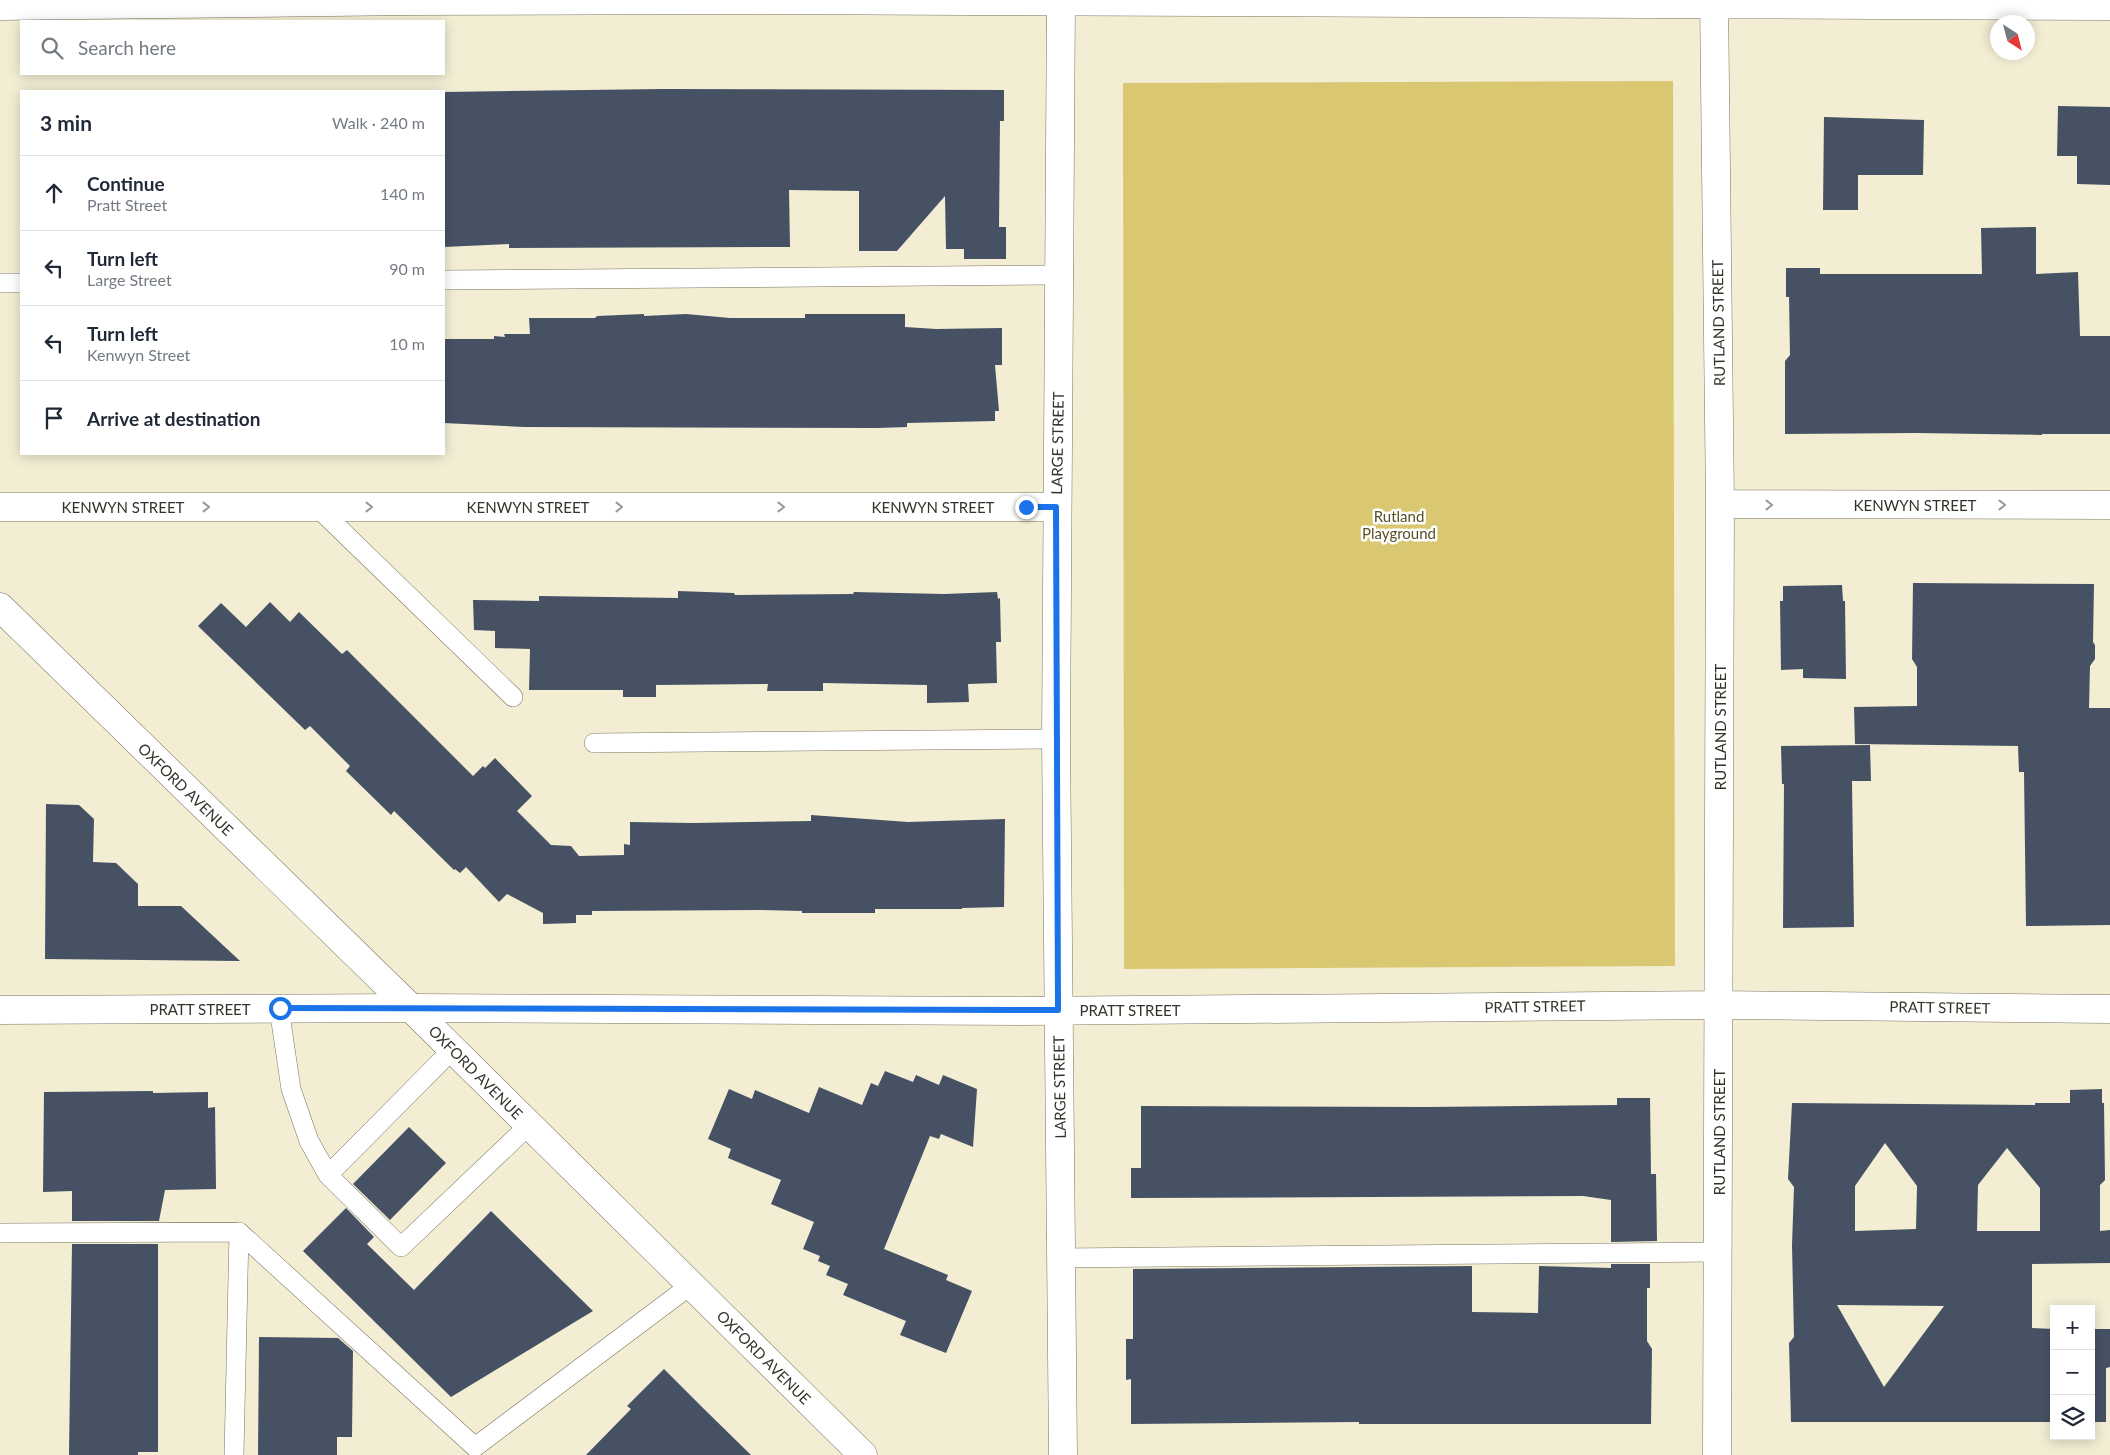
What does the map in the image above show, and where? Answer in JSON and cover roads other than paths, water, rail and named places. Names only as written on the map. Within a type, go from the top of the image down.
[{"type":"street","points":[[0,6],[347,1],[723,0],[1714,2],[2110,6]]},
{"type":"street","name":"LARGE STREET","points":[[1061,1],[1056,507],[1056,739],[1063,1455]]},
{"type":"street","name":"RUTLAND STREET","points":[[1714,2],[1720,504],[1717,1455]]},
{"type":"street","name":"KENWYN STREET","points":[[1720,504],[2110,505]]},
{"type":"street","name":"KENWYN STREET","points":[[0,507],[1056,507]]},
{"type":"street","name":"OXFORD AVENUE","points":[[0,607],[530,1125],[691,1285],[853,1452]]},
{"type":"street","name":"PRATT STREET","points":[[0,1010],[411,1008],[1058,1010],[1719,1005],[2110,1009]]},
{"type":"lane","points":[[445,280],[1059,275]]},
{"type":"lane","points":[[0,283],[20,283]]},
{"type":"lane","points":[[317,507],[513,696]]},
{"type":"lane","points":[[594,743],[1056,739]]},
{"type":"lane","points":[[280,1008],[291,1088],[310,1141],[328,1175],[401,1246],[530,1125]]},
{"type":"lane","points":[[328,1175],[453,1049]]},
{"type":"lane","points":[[0,1233],[239,1232],[474,1451],[691,1285]]},
{"type":"lane","points":[[234,1455],[239,1232]]},
{"type":"lane","points":[[1061,1258],[1718,1252]]},
{"type":"park label","name":"Rutland Playground","points":[[1399,524]]}]
